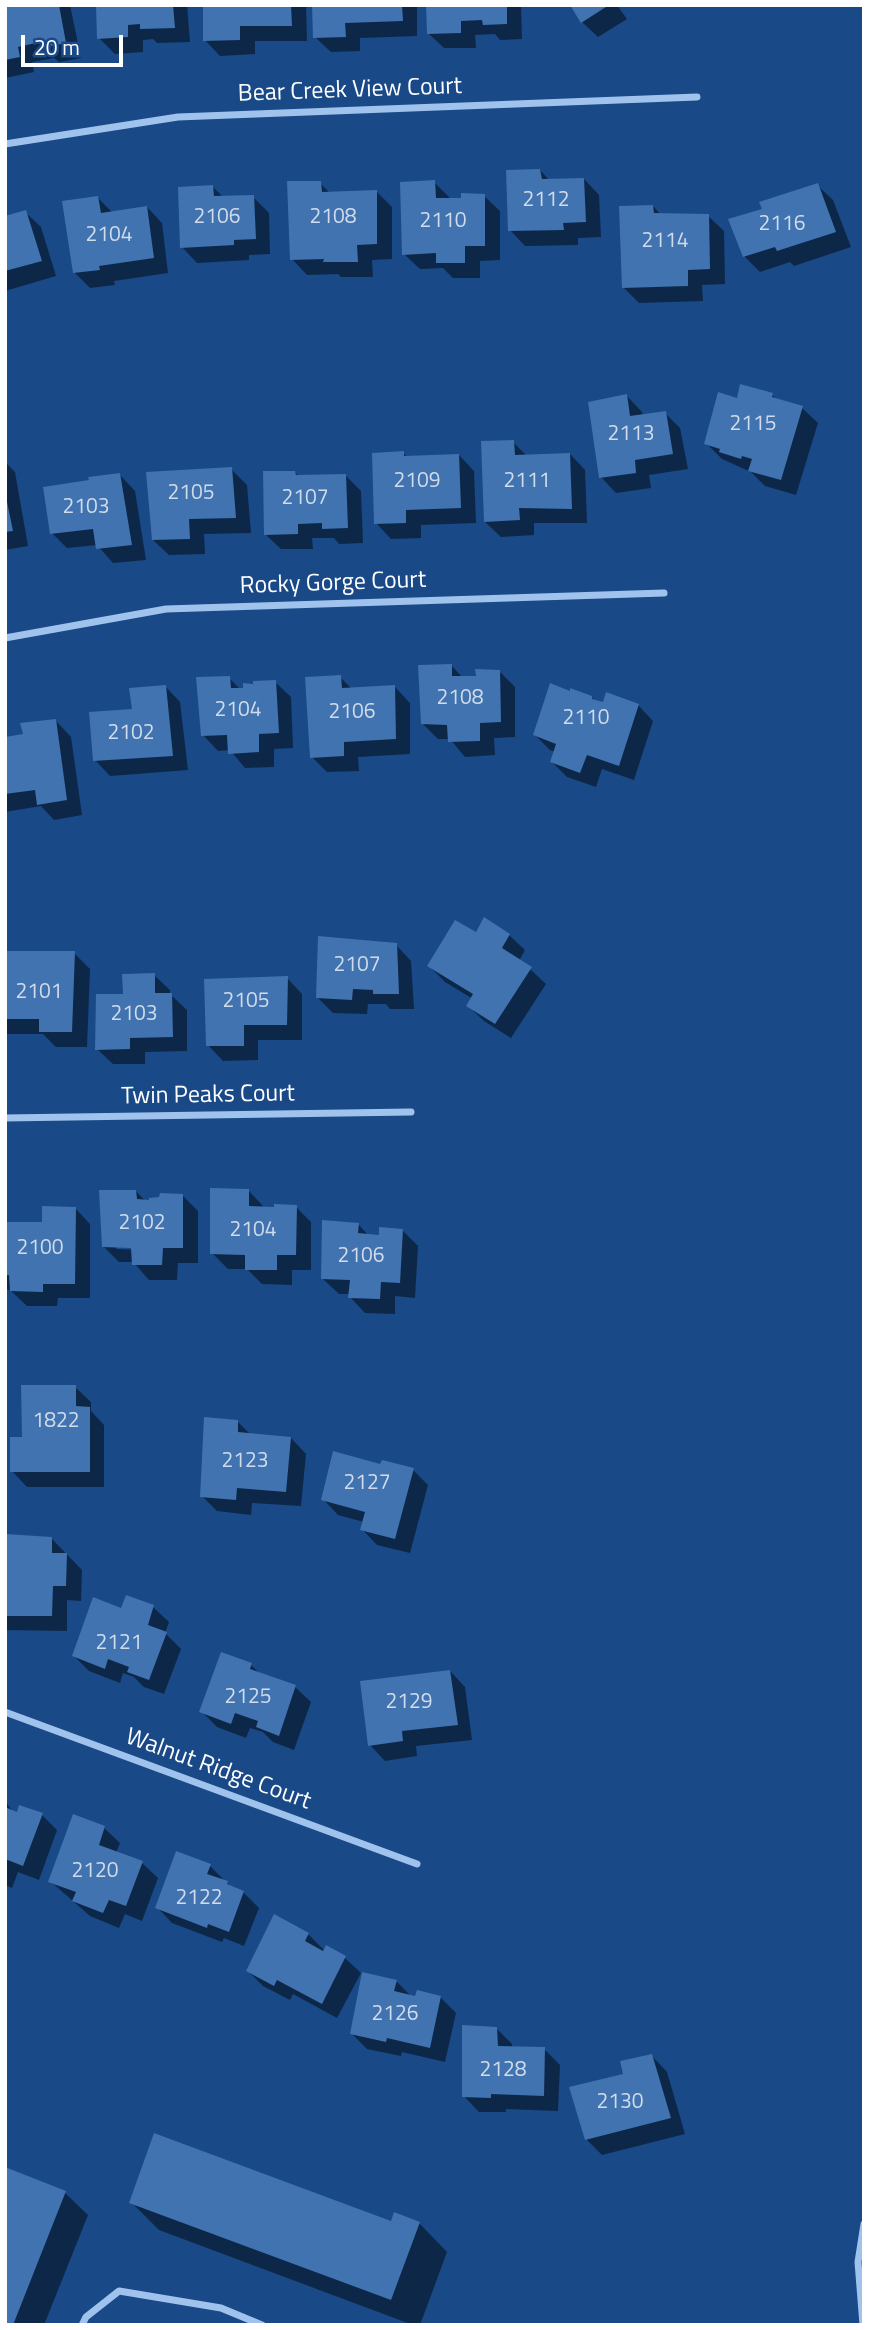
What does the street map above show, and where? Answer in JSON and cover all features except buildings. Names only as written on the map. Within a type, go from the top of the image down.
[{"type":"street","name":"Bear Creek View Court","points":[[5,144],[178,117],[698,97]]},
{"type":"street","name":"Rocky Gorge Court","points":[[5,638],[166,609],[664,593]]},
{"type":"street","name":"Twin Peaks Court","points":[[5,1118],[411,1112]]},
{"type":"street","name":"Walnut Ridge Court","points":[[5,1712],[417,1864]]},
{"type":"street","points":[[863,2325],[858,2262],[864,2224]]},
{"type":"street","points":[[82,2325],[86,2317],[120,2291],[221,2308],[261,2325]]}]
